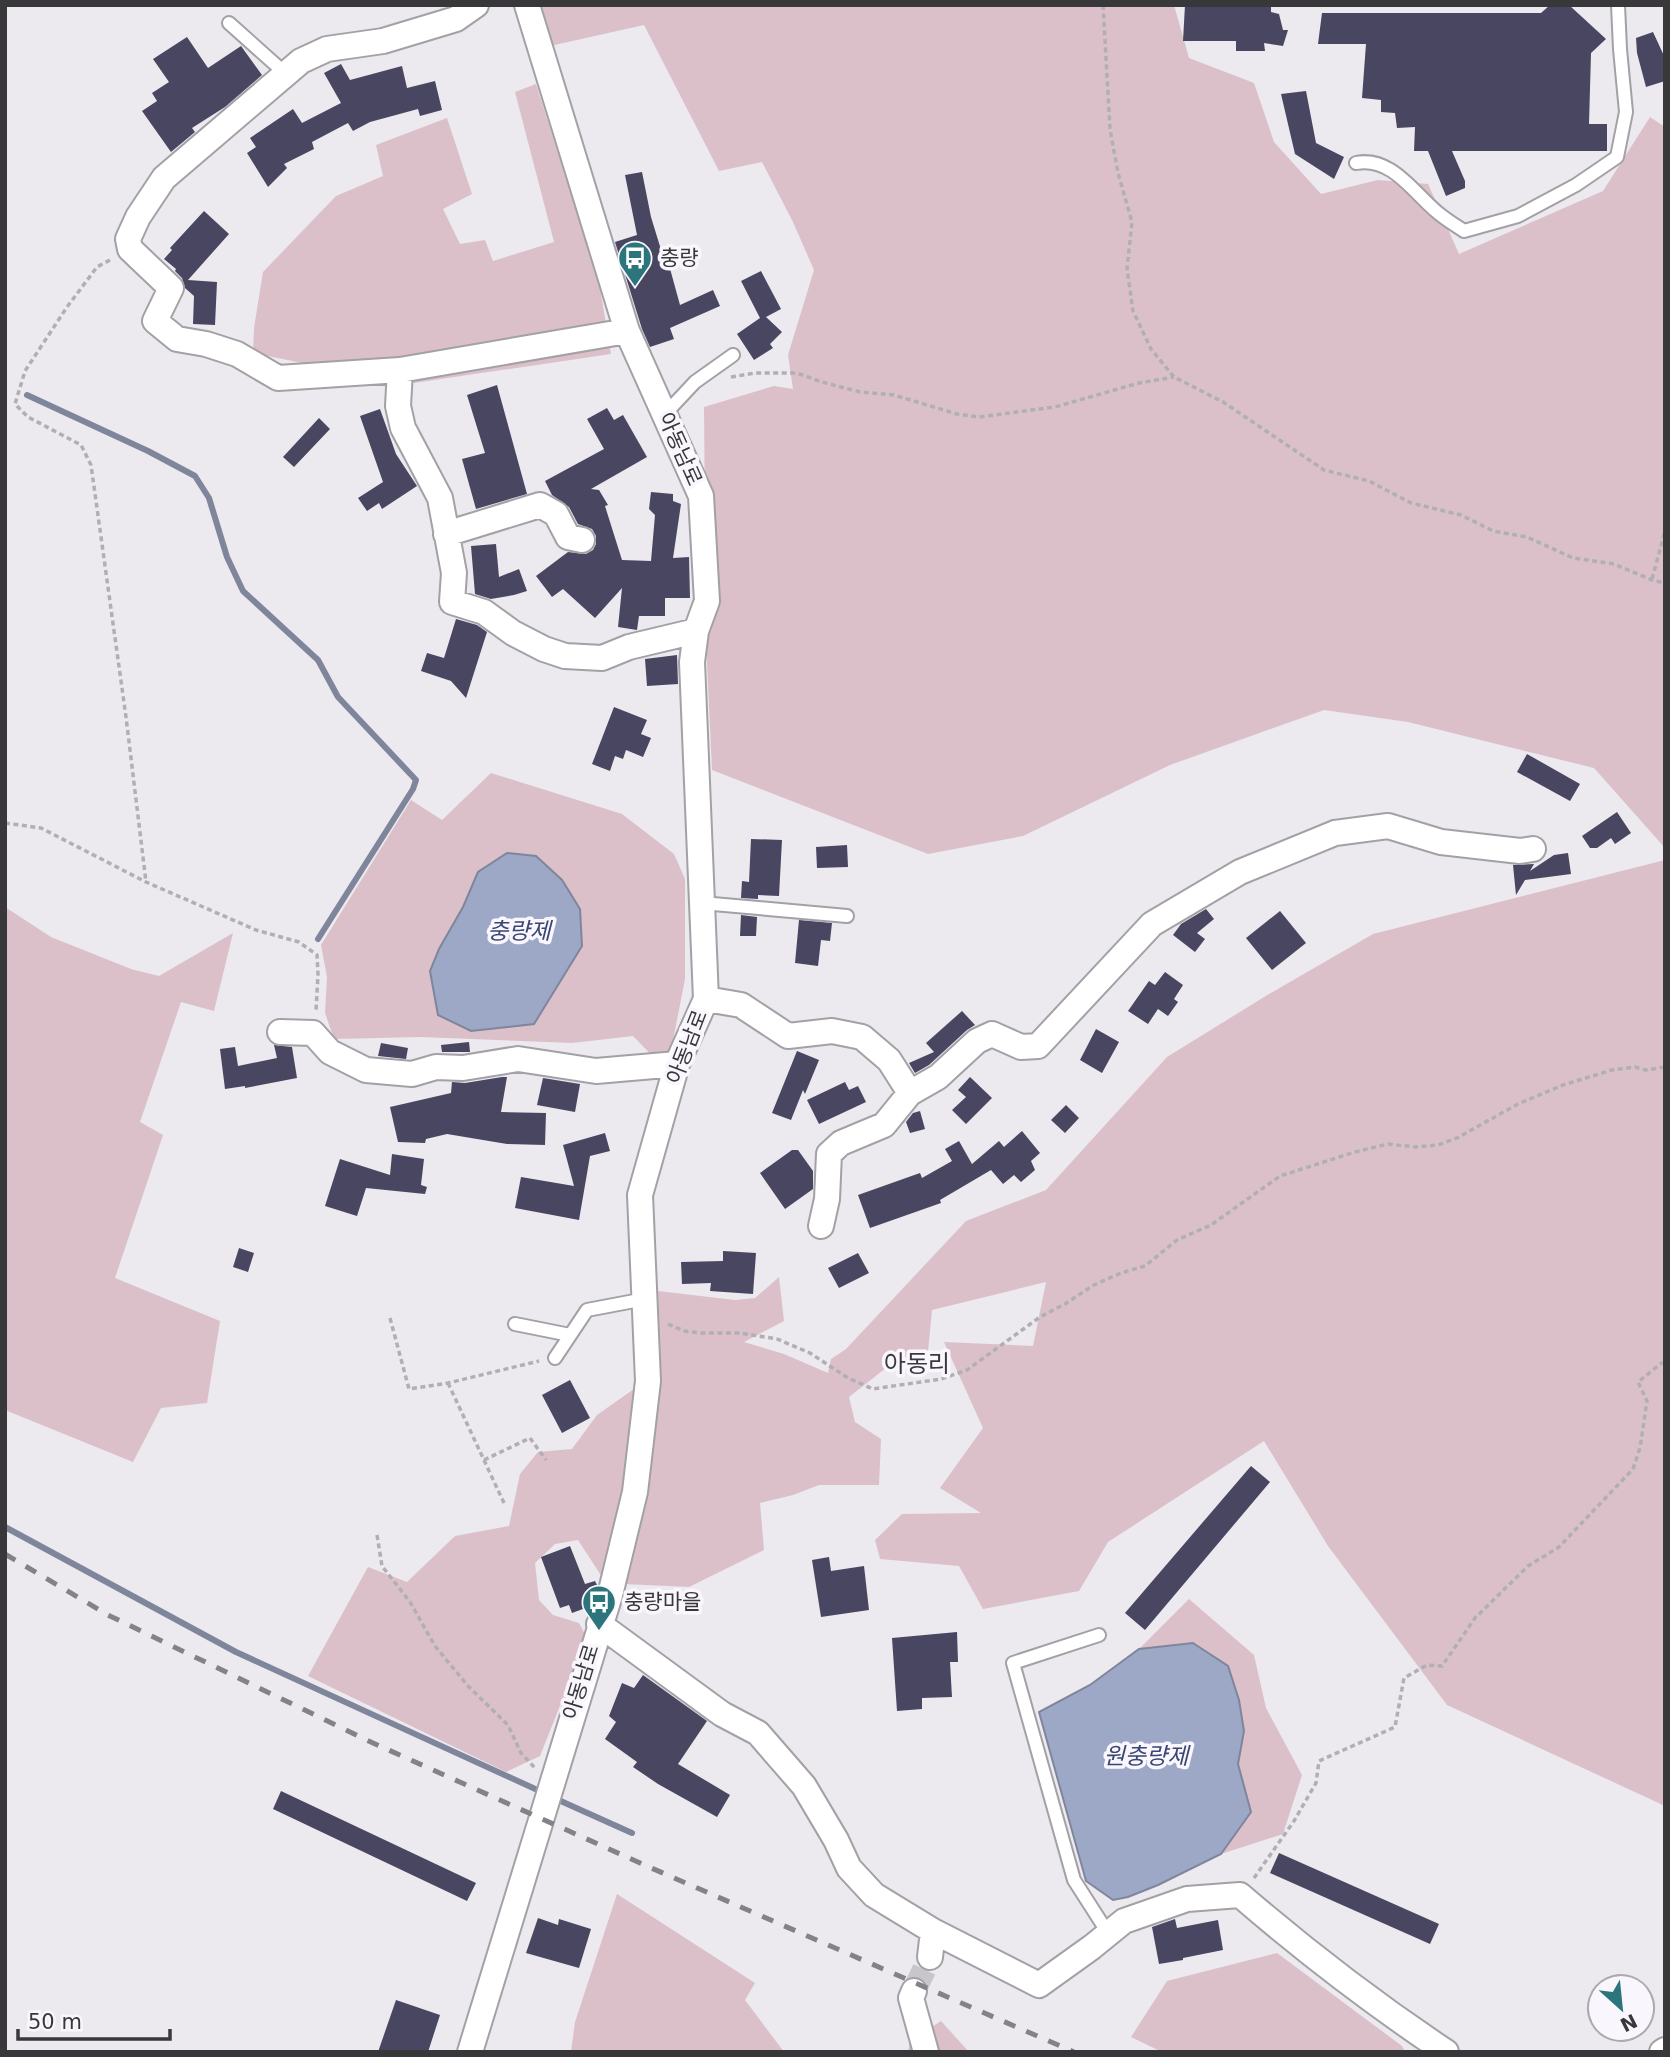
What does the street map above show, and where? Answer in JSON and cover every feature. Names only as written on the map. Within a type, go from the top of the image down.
[{"type":"street","points":[[476,5],[456,19],[444,23],[383,41],[327,49],[301,61],[164,178],[138,217],[128,239],[130,248],[171,288],[155,321],[177,339],[237,354],[278,378],[400,370],[627,331]]},
{"type":"street","name":"아동남로","points":[[470,2052],[610,1594],[635,1492],[648,1381],[640,1195],[677,1063],[705,999],[692,663],[696,631],[707,601],[701,496],[627,331],[527,5]]},
{"type":"street","points":[[400,370],[398,407],[403,428],[440,498],[454,573],[452,602],[484,612],[513,633],[565,656],[602,658],[629,647],[696,631]]},
{"type":"street","points":[[446,534],[540,505],[556,514],[568,537],[582,540]]},
{"type":"street","points":[[821,1226],[827,1199],[829,1154],[841,1143],[884,1125],[909,1093],[938,1077],[977,1041],[992,1034],[1021,1047],[1038,1046],[1152,924],[1240,872],[1335,833],[1388,826],[1441,842],[1533,849]]},
{"type":"street","points":[[705,999],[741,1005],[788,1036],[832,1031],[862,1037],[889,1060],[909,1093]]},
{"type":"street","points":[[280,1032],[313,1033],[330,1052],[366,1070],[412,1074],[436,1067],[463,1068],[518,1059],[596,1071],[677,1063]]},
{"type":"street","points":[[599,1624],[722,1714],[758,1733],[804,1786],[849,1868],[874,1895],[933,1931],[1039,1984],[1124,1920],[1187,1899],[1240,1895],[1282,1931],[1388,2012],[1446,2052]]},
{"type":"street","points":[[930,1957],[933,1931]]},
{"type":"street","points":[[914,1991],[911,1998],[926,2052]]},
{"type":"lane","points":[[1356,163],[1370,160],[1405,179],[1437,212],[1464,231],[1518,216],[1576,185],[1617,157],[1626,112],[1618,5]]},
{"type":"lane","points":[[229,23],[286,74]]},
{"type":"lane","points":[[665,414],[695,382],[733,355]]},
{"type":"lane","points":[[702,903],[847,916]]},
{"type":"lane","points":[[555,1358],[587,1310],[646,1305]]},
{"type":"lane","points":[[515,1324],[570,1335]]},
{"type":"lane","points":[[1099,1635],[1013,1663],[1074,1880],[1108,1933]]},
{"type":"path","points":[[1104,5],[1110,129],[1118,173],[1132,222],[1127,268],[1133,311],[1151,349],[1174,377],[1223,402],[1324,470],[1369,481],[1411,503],[1461,515],[1493,531],[1527,537],[1573,558],[1614,564],[1665,583]]},
{"type":"path","points":[[130,248],[97,267],[67,307],[25,371],[15,404],[28,417],[81,445],[91,465],[146,882]]},
{"type":"path","points":[[695,382],[755,373],[797,373],[860,392],[894,395],[957,414],[979,417],[1055,407],[1139,383],[1174,377]]},
{"type":"path","points":[[1652,580],[1665,531]]},
{"type":"path","points":[[5,822],[41,828],[146,882],[256,930],[299,942],[317,955],[313,1033]]},
{"type":"path","points":[[646,1305],[659,1321],[684,1331],[740,1333],[777,1339],[810,1353],[848,1378],[873,1389],[941,1379],[967,1370],[1040,1317],[1094,1285],[1145,1266],[1177,1240],[1211,1225],[1280,1176],[1388,1144],[1416,1147],[1438,1145],[1457,1138],[1518,1104],[1563,1085],[1612,1070],[1665,1067]]},
{"type":"path","points":[[390,1318],[409,1389],[448,1383],[555,1358]]},
{"type":"path","points":[[1240,1895],[1264,1864],[1311,1792],[1316,1783],[1318,1761],[1395,1727],[1404,1678],[1427,1665],[1442,1666],[1475,1618],[1528,1566],[1559,1547],[1633,1469],[1640,1448],[1647,1401],[1638,1382],[1662,1362]]},
{"type":"path","points":[[448,1383],[504,1503]]},
{"type":"path","points":[[484,1460],[530,1438],[546,1460]]},
{"type":"path","points":[[377,1535],[382,1566],[410,1602],[435,1646],[468,1686],[509,1725],[521,1753],[548,1792]]},
{"type":"shaded area","points":[[540,5],[1174,5],[1189,58],[1254,83],[1274,142],[1321,194],[1378,180],[1428,184],[1459,254],[1603,191],[1650,117],[1665,127],[1665,848],[1594,768],[1408,722],[1324,710],[1170,765],[1023,836],[928,854],[712,770],[706,641],[704,407],[774,386],[793,389],[788,355],[814,270],[762,162],[719,171],[644,25],[550,46]]},
{"type":"shaded area","points":[[536,84],[599,282],[611,354],[407,384],[253,353],[263,272],[336,196],[383,176],[376,145],[447,118],[472,194],[443,209],[460,244],[485,240],[493,261],[554,242],[515,92]]},
{"type":"shaded area","points":[[491,773],[622,814],[674,854],[685,879],[685,979],[667,1071],[633,1036],[572,1043],[420,1037],[334,1039],[325,1013],[327,977],[321,945],[411,800],[442,820]]},
{"type":"shaded area","points":[[1665,860],[1665,1806],[1447,1705],[1328,1546],[1264,1441],[1108,1542],[1079,1591],[983,1609],[959,1566],[880,1559],[875,1540],[902,1514],[981,1513],[940,1488],[983,1428],[944,1342],[1033,1346],[1046,1282],[932,1310],[927,1362],[886,1368],[849,1397],[855,1422],[881,1439],[879,1485],[819,1485],[760,1503],[764,1550],[689,1587],[624,1584],[657,1398],[658,1291],[735,1300],[755,1298],[779,1277],[784,1321],[744,1342],[784,1354],[828,1373],[831,1359],[846,1349],[966,1221],[1046,1190],[1167,1057],[1269,994],[1373,934]]},
{"type":"shaded area","points":[[5,907],[51,937],[131,969],[159,976],[233,933],[214,1011],[181,1002],[140,1122],[163,1135],[115,1278],[220,1321],[207,1403],[161,1408],[133,1462],[5,1410]]},
{"type":"shaded area","points":[[634,1389],[639,1417],[606,1583],[578,1540],[555,1544],[535,1563],[539,1600],[553,1615],[579,1623],[587,1638],[540,1756],[506,1772],[308,1676],[368,1567],[407,1582],[455,1536],[509,1526],[520,1474],[538,1452],[572,1449],[597,1415]]},
{"type":"shaded area","points":[[1189,1599],[1254,1655],[1266,1708],[1302,1775],[1283,1834],[1221,1854],[1251,1812],[1238,1764],[1244,1731],[1193,1643],[1139,1649]]},
{"type":"shaded area","points":[[617,1894],[755,1983],[745,2000],[784,2052],[571,2052],[575,2022]]},
{"type":"shaded area","points":[[1277,1953],[1402,2046],[1405,2052],[1162,2052],[1131,2037],[1167,1981]]},
{"type":"shaded area","points":[[941,2021],[969,2052],[908,2052],[910,2041]]},
{"type":"water","name":"충량제","points":[[507,853],[536,856],[562,880],[580,909],[582,946],[534,1024],[471,1031],[438,1015],[430,971],[478,872]]},
{"type":"water","name":"원충량제","points":[[1193,1643],[1228,1666],[1239,1700],[1244,1731],[1238,1764],[1251,1812],[1221,1854],[1158,1885],[1113,1900],[1086,1881],[1039,1712],[1090,1685],[1139,1649]]},
{"type":"building","points":[[1185,5],[1271,5],[1271,12],[1279,14],[1283,30],[1288,30],[1283,46],[1264,43],[1265,51],[1236,51],[1236,41],[1183,41]]},
{"type":"building","points":[[1550,5],[1569,5],[1606,39],[1591,53],[1589,124],[1607,124],[1607,151],[1452,151],[1465,181],[1465,188],[1446,196],[1428,151],[1414,151],[1415,127],[1397,128],[1395,113],[1381,112],[1381,100],[1362,98],[1366,44],[1318,44],[1322,13],[1541,13]]},
{"type":"building","points":[[1653,32],[1665,58],[1665,81],[1646,87],[1636,38]]},
{"type":"building","points":[[187,37],[208,68],[241,46],[262,75],[225,107],[192,128],[195,132],[171,152],[142,111],[157,101],[152,93],[169,82],[153,59]]},
{"type":"building","points":[[341,64],[350,80],[402,66],[407,88],[435,81],[442,110],[420,116],[418,109],[370,122],[353,131],[348,123],[312,142],[314,149],[284,164],[287,168],[268,187],[247,153],[256,147],[250,138],[293,109],[302,123],[341,103],[324,73]]},
{"type":"building","points":[[1306,91],[1316,143],[1344,157],[1334,179],[1295,154],[1281,94]]},
{"type":"building","points":[[642,172],[651,217],[680,305],[713,290],[720,306],[670,328],[674,339],[650,347],[615,242],[637,235],[625,175]]},
{"type":"building","points":[[204,211],[229,234],[188,280],[217,282],[215,325],[193,324],[194,296],[185,288],[176,269],[164,259],[172,250],[170,248]]},
{"type":"building","points":[[761,271],[781,309],[766,317],[782,332],[770,344],[773,348],[754,360],[737,334],[760,318],[741,281]]},
{"type":"building","points":[[497,385],[527,494],[476,509],[462,459],[485,453],[467,395]]},
{"type":"building","points":[[607,408],[614,420],[623,415],[647,457],[591,489],[599,490],[608,505],[605,506],[622,560],[651,561],[655,515],[649,509],[651,492],[673,494],[673,501],[681,504],[673,558],[689,557],[690,598],[665,598],[665,616],[639,616],[637,630],[618,627],[622,588],[595,618],[563,589],[552,597],[536,576],[568,552],[586,554],[593,550],[596,544],[592,529],[578,524],[569,507],[552,495],[545,481],[604,449],[587,419]]},
{"type":"building","points":[[380,409],[396,454],[417,486],[382,509],[379,503],[367,511],[358,498],[383,482],[360,416]]},
{"type":"building","points":[[319,418],[330,429],[294,467],[283,457]]},
{"type":"building","points":[[496,544],[499,577],[519,569],[527,591],[491,599],[475,594],[471,546]]},
{"type":"building","points":[[456,619],[477,625],[487,632],[466,698],[451,681],[421,671],[427,653],[444,658]]},
{"type":"building","points":[[677,655],[678,684],[647,686],[645,659]]},
{"type":"building","points":[[614,707],[647,720],[641,734],[651,738],[643,757],[626,750],[623,759],[615,756],[610,771],[592,764]]},
{"type":"building","points":[[1527,754],[1580,784],[1570,801],[1517,772]]},
{"type":"building","points":[[1617,812],[1631,833],[1615,844],[1611,838],[1597,848],[1590,848],[1582,836]]},
{"type":"building","points":[[751,839],[782,840],[779,896],[758,895],[758,899],[741,898],[742,881],[749,882]]},
{"type":"building","points":[[847,845],[848,867],[817,868],[816,847]]},
{"type":"building","points":[[1568,853],[1571,874],[1525,880],[1516,895],[1513,865],[1534,864],[1530,871],[1554,855]]},
{"type":"building","points":[[1206,909],[1214,919],[1197,933],[1205,939],[1195,952],[1173,935],[1181,924]]},
{"type":"building","points":[[1280,911],[1306,943],[1272,970],[1246,938]]},
{"type":"building","points":[[741,915],[757,917],[756,936],[740,936]]},
{"type":"building","points":[[799,920],[832,923],[830,941],[821,940],[818,966],[795,963]]},
{"type":"building","points":[[1165,972],[1183,985],[1174,999],[1178,1002],[1168,1016],[1158,1009],[1148,1024],[1128,1011],[1149,981],[1155,985]]},
{"type":"building","points":[[962,1011],[975,1025],[929,1065],[915,1073],[909,1063],[934,1052],[926,1043]]},
{"type":"building","points":[[1096,1029],[1119,1042],[1102,1073],[1080,1060]]},
{"type":"building","points":[[469,1042],[470,1052],[442,1052],[441,1045]]},
{"type":"building","points":[[381,1043],[408,1048],[406,1059],[378,1056]]},
{"type":"building","points":[[274,1045],[292,1047],[297,1078],[225,1089],[220,1049],[235,1047],[238,1066],[277,1058]]},
{"type":"building","points":[[797,1051],[819,1060],[791,1120],[772,1113]]},
{"type":"building","points":[[507,1077],[501,1112],[546,1113],[545,1145],[507,1144],[447,1134],[426,1139],[425,1143],[398,1142],[390,1107],[451,1093],[452,1082],[465,1083]]},
{"type":"building","points":[[970,1077],[992,1098],[966,1124],[952,1110],[966,1097],[958,1090]]},
{"type":"building","points":[[543,1078],[580,1084],[575,1112],[537,1105]]},
{"type":"building","points":[[845,1082],[849,1090],[858,1086],[866,1102],[819,1124],[807,1100]]},
{"type":"building","points":[[1066,1105],[1079,1118],[1065,1133],[1051,1120]]},
{"type":"building","points":[[920,1111],[925,1129],[910,1133],[906,1122],[913,1113]]},
{"type":"building","points":[[1022,1131],[1040,1153],[1031,1161],[1035,1170],[1021,1182],[1014,1175],[1003,1184],[991,1170],[940,1200],[941,1203],[870,1228],[858,1195],[920,1173],[922,1178],[952,1161],[945,1149],[959,1141],[972,1164],[999,1141],[1004,1147]]},
{"type":"building","points":[[605,1133],[610,1151],[590,1156],[579,1220],[515,1208],[521,1177],[574,1186],[563,1145]]},
{"type":"building","points":[[792,1150],[798,1150],[813,1171],[813,1189],[785,1209],[760,1173]]},
{"type":"building","points":[[392,1154],[424,1159],[421,1185],[427,1187],[425,1194],[366,1188],[357,1216],[325,1206],[340,1159],[390,1175]]},
{"type":"building","points":[[239,1248],[254,1253],[248,1272],[233,1267]]},
{"type":"building","points":[[723,1251],[756,1253],[753,1294],[710,1291],[711,1283],[682,1284],[681,1262],[723,1261]]},
{"type":"building","points":[[858,1253],[869,1273],[839,1288],[828,1268]]},
{"type":"building","points":[[570,1380],[590,1418],[562,1433],[542,1395]]},
{"type":"building","points":[[1251,1466],[1270,1482],[1145,1630],[1125,1613]]},
{"type":"building","points":[[570,1546],[585,1584],[595,1581],[597,1585],[591,1606],[572,1613],[569,1605],[560,1608],[541,1557]]},
{"type":"building","points":[[829,1557],[831,1571],[864,1566],[869,1610],[821,1617],[812,1560]]},
{"type":"building","points":[[957,1632],[958,1662],[950,1662],[952,1697],[922,1698],[922,1709],[897,1711],[892,1638]]},
{"type":"building","points":[[643,1675],[707,1721],[678,1764],[730,1795],[717,1817],[633,1767],[637,1762],[605,1739],[616,1722],[609,1716],[622,1683],[634,1688]]},
{"type":"building","points":[[281,1791],[476,1883],[467,1901],[273,1809]]},
{"type":"building","points":[[1279,1853],[1439,1924],[1430,1944],[1270,1873]]},
{"type":"building","points":[[538,1918],[558,1925],[559,1919],[591,1929],[579,1968],[526,1953]]},
{"type":"building","points":[[1175,1919],[1177,1928],[1218,1920],[1223,1950],[1159,1964],[1152,1927]]},
{"type":"building","points":[[396,2000],[440,2015],[428,2052],[378,2052]]},
{"type":"waterway","points":[[27,395],[148,451],[195,476],[209,498],[227,557],[243,591],[318,660],[338,697],[416,780],[413,789],[318,939]]},
{"type":"waterway","points":[[5,1527],[236,1652],[544,1793]]},
{"type":"waterway","points":[[554,1798],[632,1833]]},
{"type":"tunnel","points":[[914,1991],[930,1957]]},
{"type":"railway","points":[[5,1554],[108,1615],[373,1743],[649,1867],[1074,2052]]},
{"type":"place","name":"충량","points":[[635,288]]},
{"type":"place","name":"충량마을","points":[[599,1632]]},
{"type":"district","name":"아동리","points":[[917,1364]]}]
